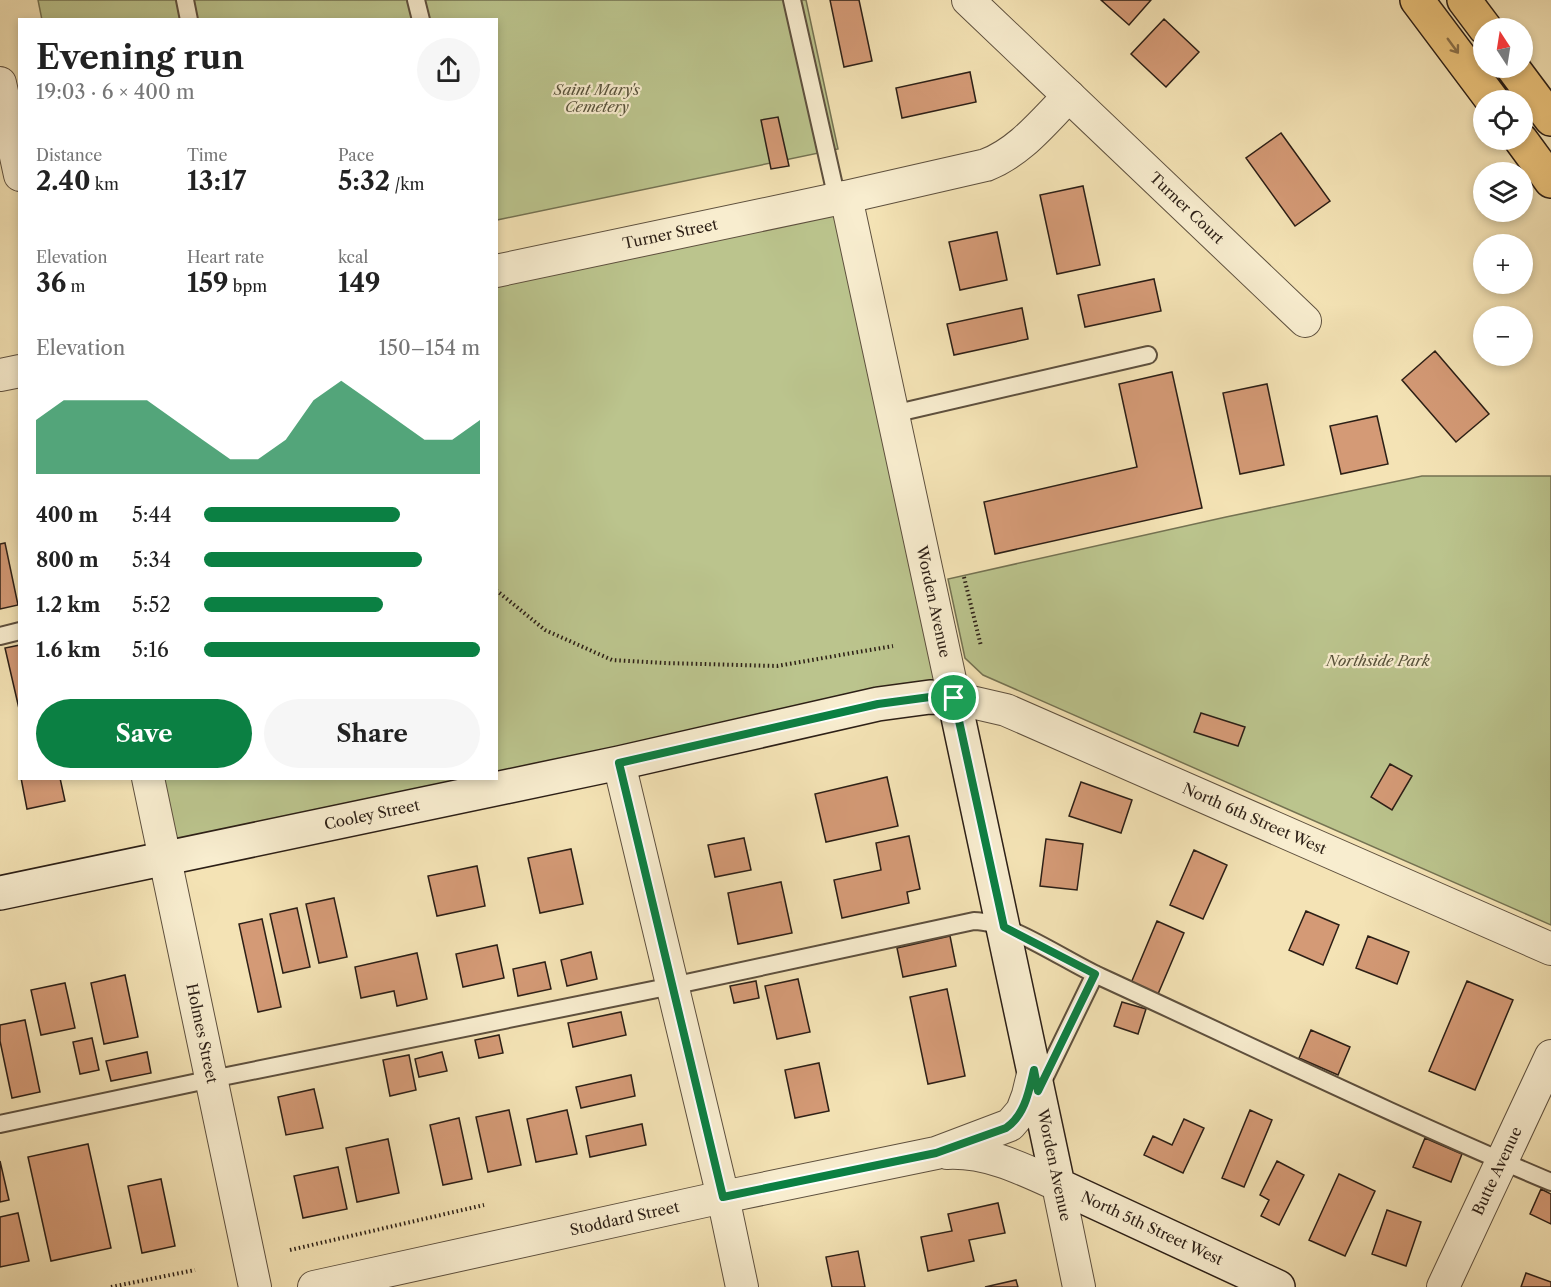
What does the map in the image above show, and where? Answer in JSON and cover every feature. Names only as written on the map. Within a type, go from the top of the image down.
[{"type":"highway","points":[[1417,0],[1484,90]]},
{"type":"highway","points":[[1464,0],[1478,18]]},
{"type":"highway","points":[[1521,78],[1551,119]]},
{"type":"highway","points":[[1528,150],[1551,181]]},
{"type":"street","name":"Turner Court","points":[[968,0],[1305,321]]},
{"type":"street","points":[[0,83],[5,129],[18,169]]},
{"type":"street","points":[[842,198],[1000,160],[1020,146],[1069,96]]},
{"type":"street","name":"Turner Street","points":[[498,271],[842,198]]},
{"type":"street","name":"Worden Avenue","points":[[842,198],[893,414],[1079,1287]]},
{"type":"street","points":[[0,375],[18,371]]},
{"type":"street","name":"Cooley Street","points":[[0,893],[619,763],[878,704],[930,697],[954,698]]},
{"type":"street","name":"North 6th Street West","points":[[954,698],[1006,710],[1551,949]]},
{"type":"street","points":[[619,763],[723,1197],[742,1287]]},
{"type":"street","name":"Holmes Street","points":[[148,780],[255,1287]]},
{"type":"street","name":"Butte Avenue","points":[[1443,1287],[1551,1056]]},
{"type":"street","name":"Stoddard Street","points":[[314,1287],[723,1197],[936,1153],[1010,1125],[1022,1111],[1036,1080]]},
{"type":"street","name":"Stoddard Street","points":[[936,1153],[970,1153],[991,1158],[1026,1170],[1058,1185]]},
{"type":"street","name":"North 5th Street West","points":[[1058,1185],[1278,1287]]},
{"type":"lane","points":[[185,0],[189,18]]},
{"type":"lane","points":[[416,0],[420,18]]},
{"type":"lane","points":[[792,0],[842,198]]},
{"type":"lane","points":[[893,414],[1148,355]]},
{"type":"lane","points":[[0,636],[18,632]]},
{"type":"lane","points":[[0,1124],[982,921],[1004,927],[1095,974],[1551,1182]]},
{"type":"lane","points":[[1036,1080],[1095,974]]},
{"type":"path","points":[[964,577],[981,646]]},
{"type":"path","points":[[498,592],[545,630],[612,660],[777,666],[893,646]]},
{"type":"path","points":[[290,1250],[484,1205]]},
{"type":"path","points":[[111,1287],[195,1270]]},
{"type":"green space","name":"Saint Mary's Cemetery","points":[[38,0],[806,0],[838,149],[498,220],[498,18],[42,18]]},
{"type":"green space","points":[[846,197],[954,698],[165,857],[148,780],[498,780],[498,271]]},
{"type":"green space","name":"Northside Park","points":[[1422,476],[1551,476],[1551,925],[983,675],[965,658],[948,579]]},
{"type":"building","points":[[830,0],[859,0],[872,61],[844,67]]},
{"type":"building","points":[[1101,0],[1151,0],[1129,25]]},
{"type":"building","points":[[1164,19],[1199,52],[1166,87],[1131,54]]},
{"type":"building","points":[[970,72],[976,102],[902,118],[896,88]]},
{"type":"building","points":[[778,117],[789,166],[771,169],[761,120]]},
{"type":"building","points":[[1281,133],[1330,201],[1295,226],[1246,158]]},
{"type":"building","points":[[1083,186],[1100,265],[1057,274],[1040,195]]},
{"type":"building","points":[[997,232],[1007,280],[960,290],[949,242]]},
{"type":"building","points":[[1154,279],[1161,311],[1085,327],[1078,295]]},
{"type":"building","points":[[1022,308],[1028,339],[954,355],[947,324]]},
{"type":"building","points":[[1435,351],[1489,414],[1456,442],[1402,380]]},
{"type":"building","points":[[1172,372],[1202,508],[995,554],[984,502],[1137,467],[1119,384]]},
{"type":"building","points":[[1267,384],[1284,465],[1240,474],[1223,393]]},
{"type":"building","points":[[1377,416],[1388,464],[1341,474],[1330,426]]},
{"type":"building","points":[[5,543],[18,605],[0,609],[0,544]]},
{"type":"building","points":[[18,645],[18,704],[5,648]]},
{"type":"building","points":[[1201,713],[1245,727],[1238,746],[1194,732]]},
{"type":"building","points":[[1390,764],[1412,776],[1392,810],[1371,797]]},
{"type":"building","points":[[887,777],[898,826],[826,842],[815,794]]},
{"type":"building","points":[[21,780],[60,780],[65,801],[27,809]]},
{"type":"building","points":[[1081,782],[1132,800],[1121,833],[1069,816]]},
{"type":"building","points":[[909,836],[920,889],[907,892],[909,903],[842,918],[834,880],[881,870],[876,843]]},
{"type":"building","points":[[744,838],[751,870],[715,877],[708,845]]},
{"type":"building","points":[[1046,839],[1083,844],[1077,890],[1040,886]]},
{"type":"building","points":[[571,849],[583,904],[540,913],[528,858]]},
{"type":"building","points":[[1194,850],[1227,865],[1203,919],[1170,905]]},
{"type":"building","points":[[477,866],[485,906],[437,916],[428,876]]},
{"type":"building","points":[[781,882],[792,933],[738,944],[728,893]]},
{"type":"building","points":[[334,898],[347,957],[319,963],[306,904]]},
{"type":"building","points":[[297,908],[310,967],[283,973],[270,914]]},
{"type":"building","points":[[1306,911],[1339,925],[1323,965],[1289,950]]},
{"type":"building","points":[[262,919],[281,1007],[258,1012],[239,924]]},
{"type":"building","points":[[1157,921],[1184,933],[1158,994],[1131,983]]},
{"type":"building","points":[[950,936],[956,966],[903,977],[897,948]]},
{"type":"building","points":[[1368,936],[1409,952],[1397,984],[1356,968]]},
{"type":"building","points":[[497,945],[504,978],[463,987],[456,954]]},
{"type":"building","points":[[591,952],[597,979],[567,986],[561,960]]},
{"type":"building","points":[[417,953],[427,999],[397,1006],[394,991],[361,998],[355,967]]},
{"type":"building","points":[[545,962],[551,989],[518,996],[513,969]]},
{"type":"building","points":[[125,975],[138,1037],[104,1044],[91,983]]},
{"type":"building","points":[[798,979],[810,1032],[777,1039],[765,986]]},
{"type":"building","points":[[756,981],[759,998],[734,1003],[730,986]]},
{"type":"building","points":[[1467,981],[1513,1000],[1475,1090],[1429,1071]]},
{"type":"building","points":[[65,983],[75,1028],[41,1035],[31,990]]},
{"type":"building","points":[[947,989],[965,1076],[928,1084],[910,997]]},
{"type":"building","points":[[1122,1002],[1146,1009],[1138,1034],[1114,1026]]},
{"type":"building","points":[[621,1012],[626,1035],[573,1047],[568,1023]]},
{"type":"building","points":[[25,1020],[40,1092],[12,1098],[0,1041],[0,1025]]},
{"type":"building","points":[[1311,1030],[1350,1047],[1338,1075],[1299,1058]]},
{"type":"building","points":[[499,1035],[503,1053],[479,1058],[475,1040]]},
{"type":"building","points":[[92,1038],[99,1070],[80,1074],[73,1042]]},
{"type":"building","points":[[147,1052],[151,1073],[111,1081],[106,1061]]},
{"type":"building","points":[[442,1052],[447,1071],[419,1077],[415,1059]]},
{"type":"building","points":[[409,1055],[416,1090],[390,1096],[383,1060]]},
{"type":"building","points":[[819,1063],[829,1111],[795,1118],[785,1070]]},
{"type":"building","points":[[631,1075],[635,1096],[581,1108],[576,1087]]},
{"type":"building","points":[[314,1089],[323,1128],[286,1135],[278,1097]]},
{"type":"building","points":[[509,1110],[521,1165],[488,1172],[476,1117]]},
{"type":"building","points":[[567,1110],[577,1154],[536,1162],[527,1119]]},
{"type":"building","points":[[1250,1110],[1272,1120],[1244,1187],[1222,1178]]},
{"type":"building","points":[[459,1118],[472,1179],[443,1185],[430,1125]]},
{"type":"building","points":[[1184,1119],[1204,1128],[1183,1173],[1144,1155],[1153,1136],[1172,1145]]},
{"type":"building","points":[[642,1124],[646,1145],[590,1157],[586,1136]]},
{"type":"building","points":[[1425,1138],[1462,1154],[1451,1182],[1413,1167]]},
{"type":"building","points":[[388,1139],[399,1193],[357,1202],[346,1148]]},
{"type":"building","points":[[88,1144],[111,1248],[51,1261],[28,1157]]},
{"type":"building","points":[[0,1161],[9,1200],[0,1202]]},
{"type":"building","points":[[1277,1161],[1304,1175],[1279,1225],[1261,1216],[1269,1200],[1260,1195]]},
{"type":"building","points":[[338,1167],[347,1209],[303,1218],[294,1176]]},
{"type":"building","points":[[1339,1174],[1375,1191],[1345,1256],[1309,1240]]},
{"type":"building","points":[[161,1179],[175,1246],[142,1253],[128,1186]]},
{"type":"building","points":[[1541,1189],[1551,1194],[1551,1224],[1530,1214]]},
{"type":"building","points":[[998,1203],[1005,1233],[969,1240],[974,1261],[928,1271],[921,1237],[952,1231],[948,1214]]},
{"type":"building","points":[[1387,1210],[1421,1222],[1406,1266],[1372,1254]]},
{"type":"building","points":[[18,1213],[29,1261],[0,1267],[0,1217]]},
{"type":"building","points":[[858,1251],[865,1287],[832,1287],[826,1257]]},
{"type":"building","points":[[1526,1273],[1551,1282],[1551,1287],[1521,1287]]},
{"type":"building","points":[[1016,1280],[1018,1287],[985,1287]]},
{"type":"route","points":[[930,697],[954,698],[1004,927],[1095,974],[1038,1091],[1034,1070],[1022,1111],[1006,1128],[936,1153],[723,1197],[619,763],[878,704],[930,697]]}]
